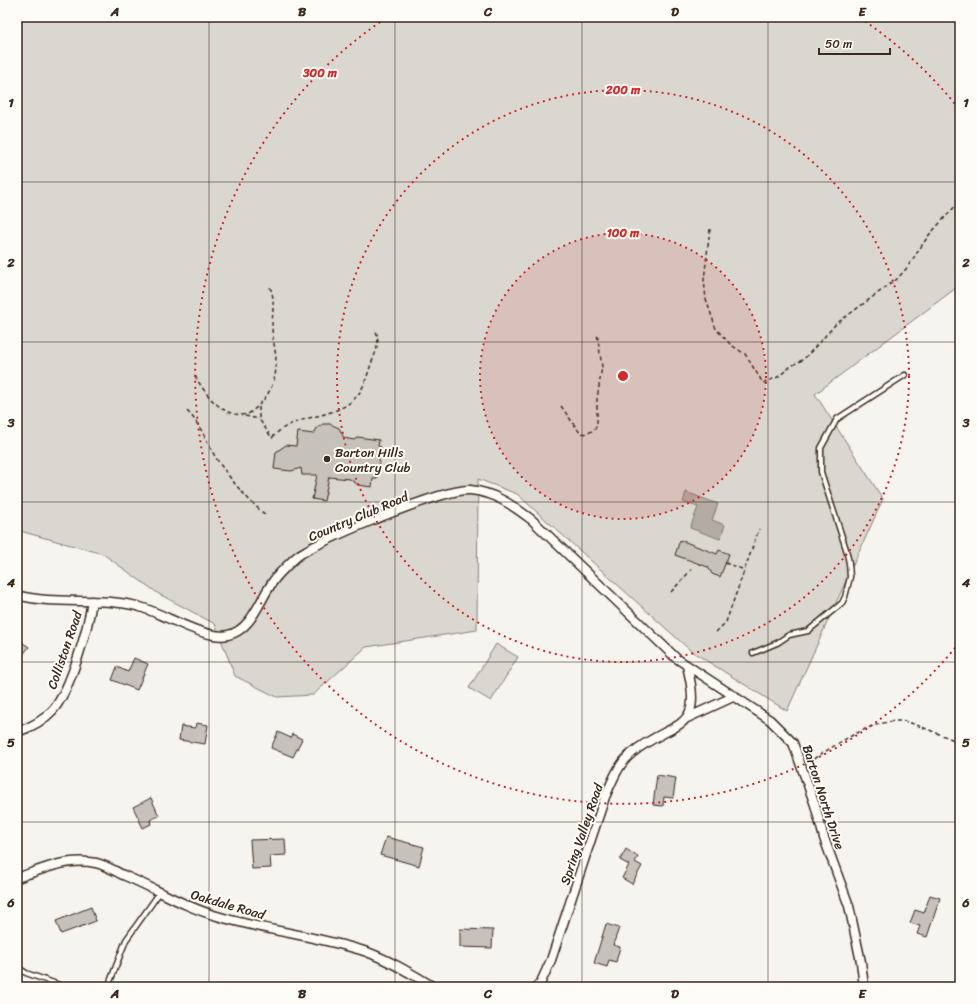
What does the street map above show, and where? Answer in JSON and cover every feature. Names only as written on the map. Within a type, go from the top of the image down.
[{"type":"street","name":"Country Club Road","points":[[17,595],[57,602],[92,601],[136,606],[160,613],[208,634],[227,636],[239,632],[248,621],[277,576],[298,556],[320,544],[411,506],[454,492],[470,490],[497,497],[512,505],[532,520],[646,631],[687,666]]},
{"type":"street","name":"Colliston Road","points":[[17,732],[38,724],[54,709],[68,683],[89,620],[92,601]]},
{"type":"street","name":"Barton North Drive","points":[[687,666],[770,720],[793,743],[824,838],[849,906],[861,962],[864,987]]},
{"type":"street","points":[[687,666],[692,687],[693,703],[687,718]]},
{"type":"street","name":"Spring Valley Road","points":[[536,987],[541,982],[551,960],[605,797],[617,772],[631,753],[687,718],[735,696]]},
{"type":"street","name":"Oakdale Road","points":[[17,878],[74,860],[96,863],[184,904],[217,916],[343,945],[368,953],[400,967],[434,987]]},
{"type":"lane","points":[[753,653],[777,643],[789,635],[808,631],[842,603],[850,577],[849,563],[846,549],[821,472],[821,448],[837,419],[905,375]]},
{"type":"lane","points":[[108,987],[126,940],[160,892]]},
{"type":"lane","points":[[17,967],[26,973],[66,987]]},
{"type":"path","points":[[710,229],[704,280],[706,299],[716,329],[731,344],[745,354],[763,383],[778,377],[791,366],[804,359],[836,324],[897,279],[906,269],[929,235],[960,201]]},
{"type":"path","points":[[243,415],[248,414],[263,403],[272,386],[276,364],[272,328],[272,290],[269,286]]},
{"type":"path","points":[[259,407],[259,419],[272,438],[278,430],[287,424],[336,410],[353,400],[362,388],[376,350],[379,340],[375,329]]},
{"type":"path","points":[[561,406],[580,433],[587,434],[595,429],[598,424],[597,399],[602,367],[597,333]]},
{"type":"path","points":[[195,376],[211,400],[229,413],[259,419]]},
{"type":"path","points":[[187,412],[202,430],[223,469],[254,505],[266,516]]},
{"type":"path","points":[[716,632],[726,622],[759,529]]},
{"type":"path","points":[[725,563],[745,570]]},
{"type":"path","points":[[671,592],[692,569]]},
{"type":"path","points":[[801,766],[854,735],[881,723],[904,721],[960,742]]},
{"type":"shaded area","name":"Barton Hills Country Club","points":[[17,17],[960,17],[960,285],[815,394],[883,499],[787,711],[691,651],[517,494],[478,479],[477,630],[366,647],[313,695],[277,697],[235,676],[215,624],[159,594],[103,554],[17,529]]},
{"type":"shaded area","points":[[686,492],[718,504],[712,520],[725,525],[720,539],[690,528],[698,507],[683,502]]},
{"type":"shaded area","points":[[496,644],[518,657],[491,701],[469,688]]},
{"type":"building","name":"Barton Hills Country Club","points":[[323,424],[330,424],[339,428],[344,438],[354,440],[358,437],[379,440],[378,446],[381,447],[377,479],[373,479],[372,487],[358,485],[350,479],[329,477],[324,501],[312,499],[317,475],[302,475],[301,468],[291,471],[274,469],[276,452],[286,445],[296,446],[298,432],[314,434],[317,428]]},
{"type":"building","points":[[680,540],[717,554],[719,550],[729,554],[720,577],[712,574],[708,567],[675,555]]},
{"type":"building","points":[[17,639],[29,647],[17,662]]},
{"type":"building","points":[[134,658],[148,664],[137,690],[112,680],[117,667],[128,672]]},
{"type":"building","points":[[196,723],[208,725],[205,744],[179,740],[181,726],[195,728]]},
{"type":"building","points":[[278,732],[291,738],[292,734],[302,739],[293,757],[271,748]]},
{"type":"building","points":[[657,775],[676,778],[673,798],[664,797],[663,806],[653,805]]},
{"type":"building","points":[[151,798],[159,816],[150,820],[151,824],[143,828],[133,807]]},
{"type":"building","points":[[386,837],[424,847],[419,866],[380,855]]},
{"type":"building","points":[[285,839],[286,855],[270,856],[271,868],[252,869],[250,840]]},
{"type":"building","points":[[626,849],[638,857],[635,862],[642,866],[632,884],[622,878],[629,865],[620,860]]},
{"type":"building","points":[[930,895],[940,898],[927,937],[917,934],[920,926],[910,923],[915,910],[924,913]]},
{"type":"building","points":[[91,907],[96,921],[61,934],[56,921]]},
{"type":"building","points":[[606,924],[619,928],[613,945],[620,947],[616,962],[609,960],[607,967],[594,963]]},
{"type":"building","points":[[460,929],[493,930],[492,948],[460,947]]},
{"type":"place","name":"Barton Hills Country Club","points":[[327,459]]}]
